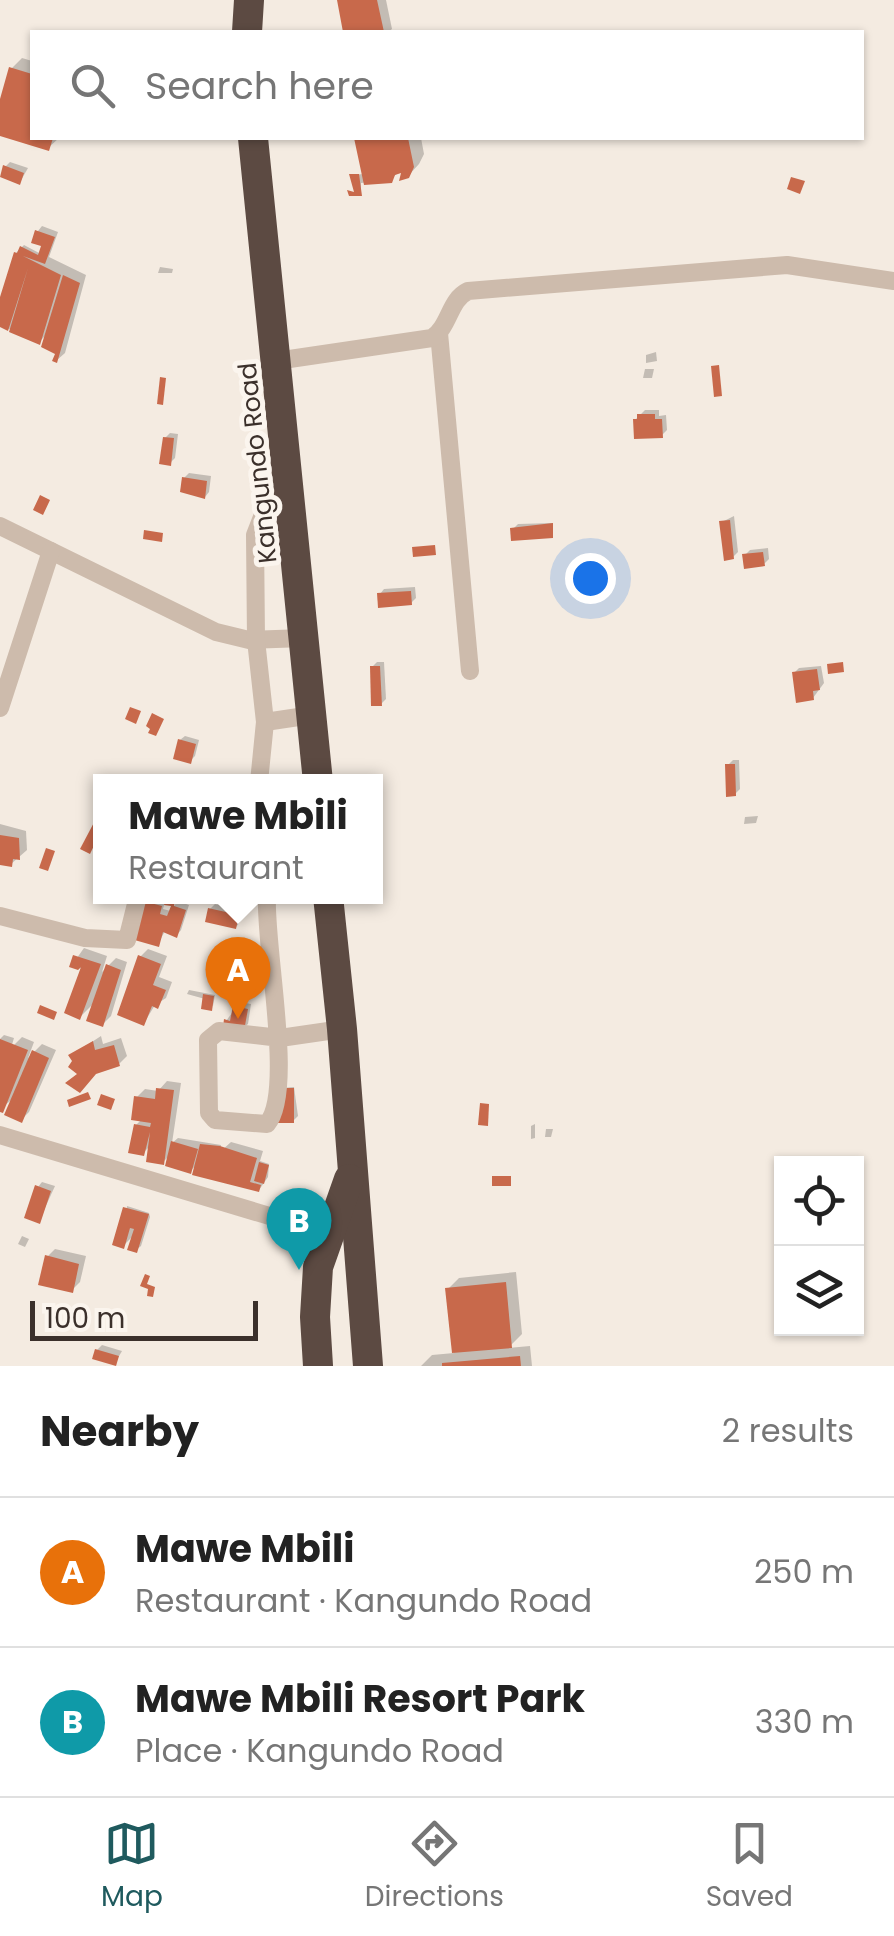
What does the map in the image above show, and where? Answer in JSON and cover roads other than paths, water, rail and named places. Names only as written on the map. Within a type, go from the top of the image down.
[{"type":"highway","points":[[247,30],[249,0]]},
{"type":"highway","name":"Kangundo Road","points":[[253,140],[317,774]]},
{"type":"highway","points":[[329,904],[368,1366]]},
{"type":"highway","points":[[318,1366],[318,1267],[354,1167]]},
{"type":"street","points":[[470,671],[439,333],[456,299],[468,291],[787,265],[894,281]]},
{"type":"street","points":[[276,361],[425,339],[439,333]]},
{"type":"street","points":[[260,774],[265,722],[256,640],[255,534],[269,499],[289,482]]},
{"type":"street","points":[[0,526],[216,632],[256,640],[306,638]]},
{"type":"street","points":[[0,708],[51,552]]},
{"type":"street","points":[[265,722],[312,715]]},
{"type":"street","points":[[0,916],[85,938],[127,940],[136,904]]},
{"type":"street","points":[[266,904],[265,924],[280,1038],[271,1119],[266,1124],[216,1120],[208,1113],[208,1040],[212,1033],[218,1030],[280,1038],[342,1029]]},
{"type":"street","points":[[0,1135],[286,1221],[332,1226]]},
{"type":"place","name":"Mawe Mbili","points":[[238,1019]]},
{"type":"place","name":"Mawe Mbili Resort Park","points":[[299,1270]]}]
